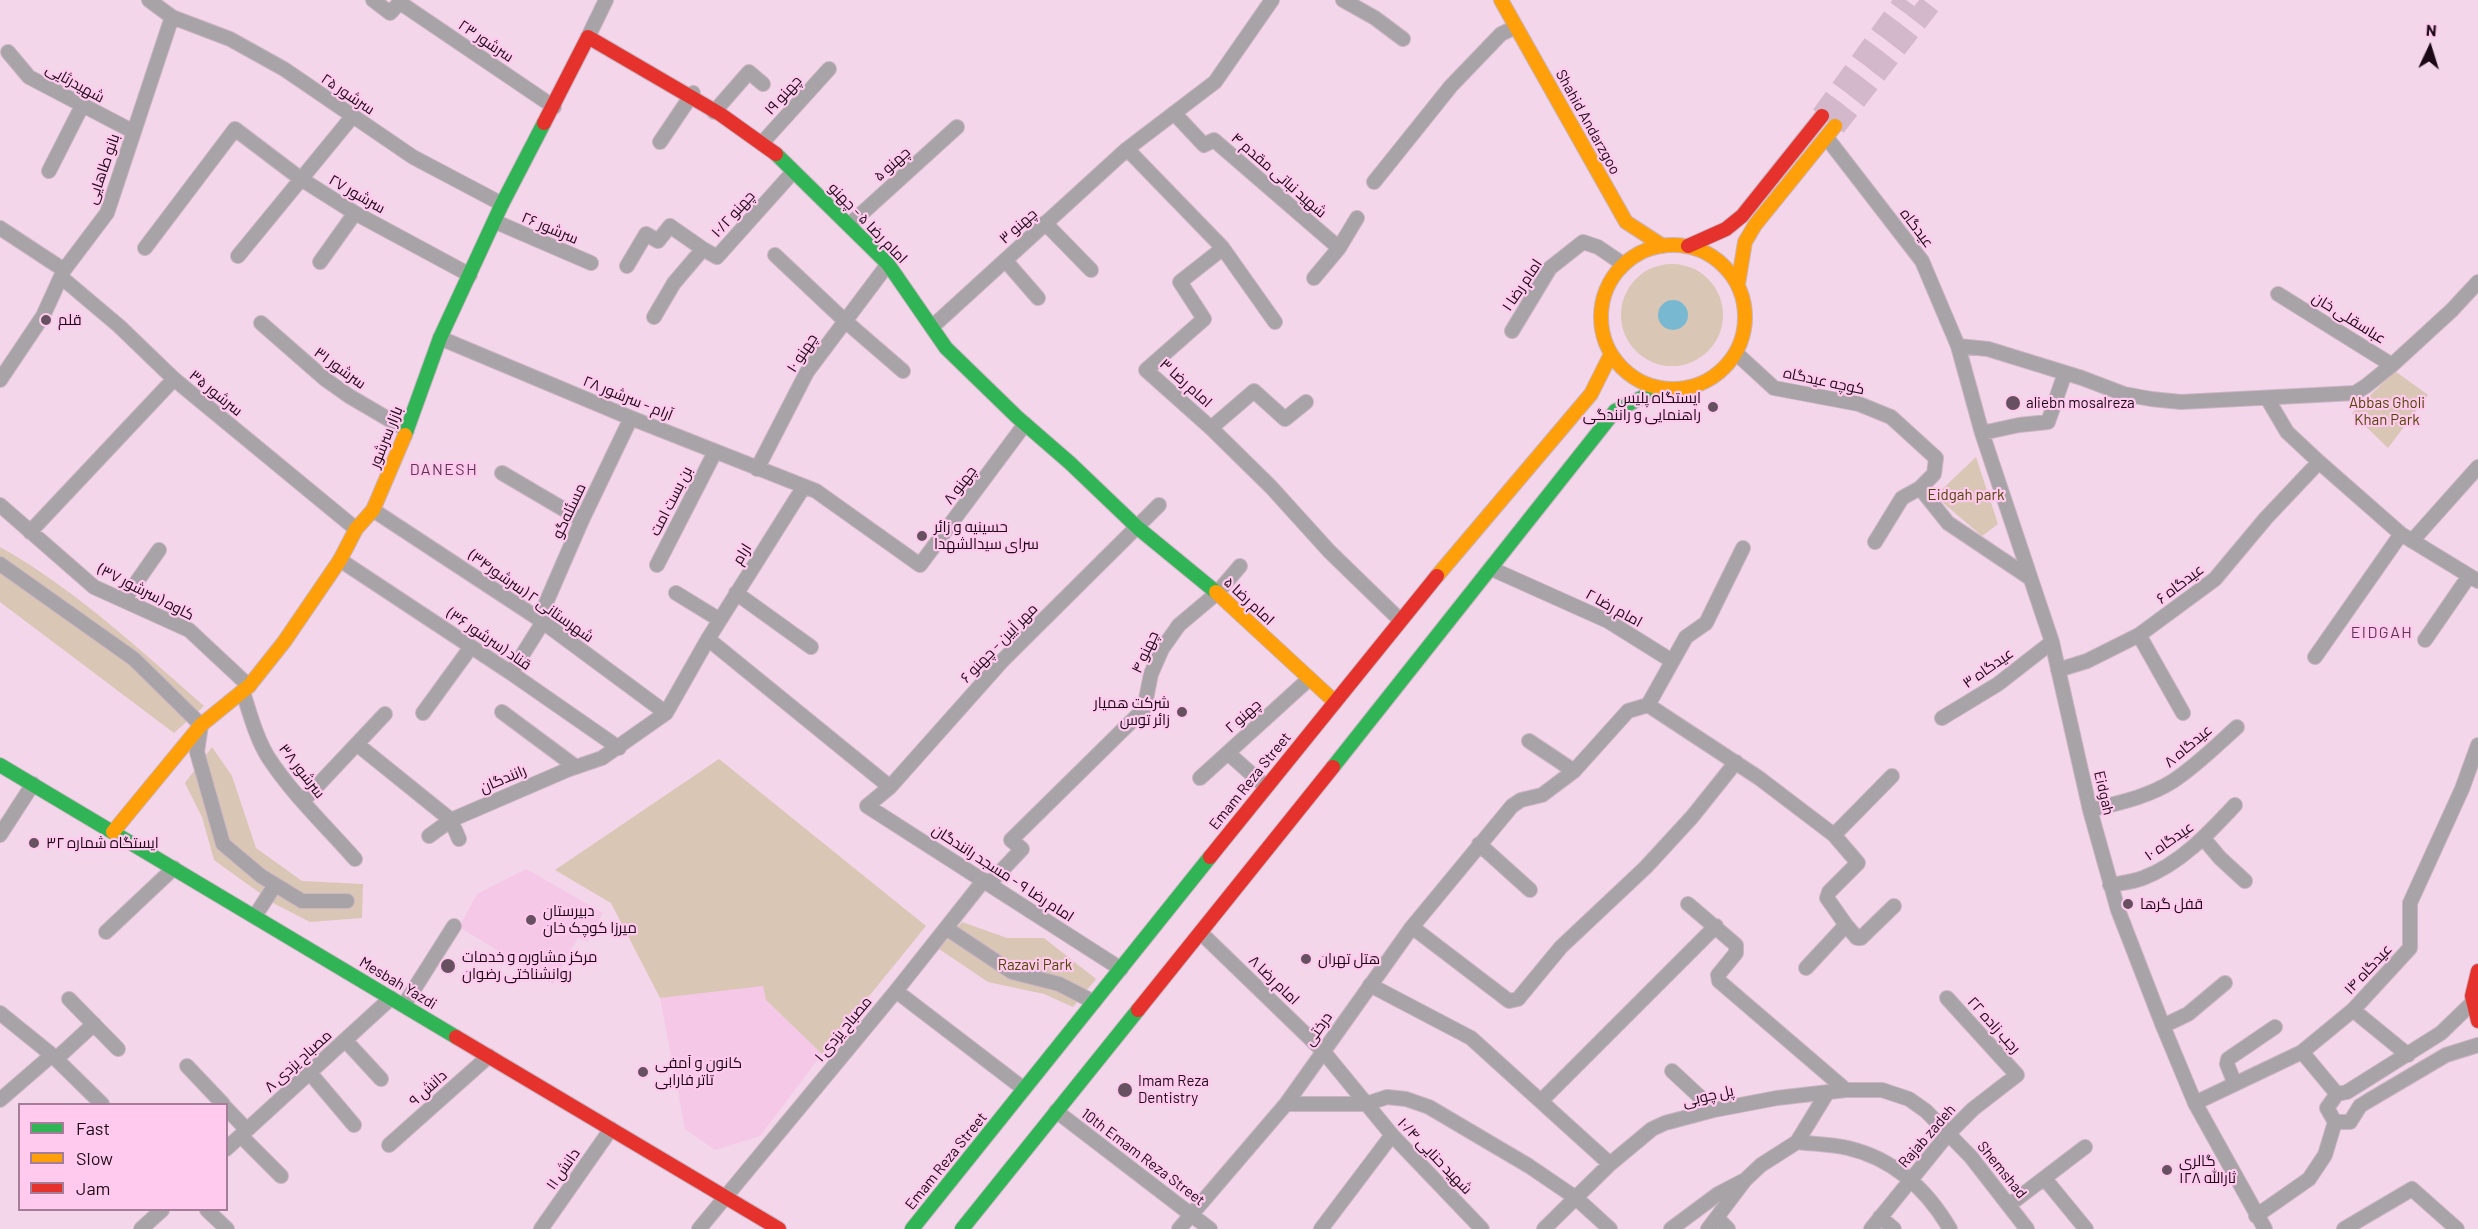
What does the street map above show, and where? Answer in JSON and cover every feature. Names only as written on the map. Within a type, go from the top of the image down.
[{"type":"main road","name":"Shahid Andarzgoo","points":[[1501,0],[1626,222],[1663,246]]},
{"type":"main road","name":"امام رضا ۵ - چهنو","points":[[588,37],[692,94],[714,112],[781,157],[793,172],[888,264],[946,348],[1138,528]]},
{"type":"main road","name":"بازار سرشور","points":[[113,832],[201,725],[246,689],[284,642],[340,560],[356,529],[373,510],[407,430],[440,338],[496,222],[502,204],[588,37]]},
{"type":"main road","points":[[1688,246],[1726,229],[1742,216],[1822,116]]},
{"type":"main road","points":[[1738,284],[1745,242],[1755,225],[1835,126]]},
{"type":"main road","points":[[1663,246],[1688,246],[1708,254],[1726,267],[1738,284],[1746,307],[1745,331],[1737,354],[1722,371],[1704,383],[1682,389],[1659,388],[1637,381],[1621,369],[1611,354],[1602,333],[1601,309],[1607,287],[1623,264],[1642,251],[1663,246]]},
{"type":"main road","name":"Emam Reza Street","points":[[912,1229],[1400,620],[1591,394],[1611,354]]},
{"type":"main road","points":[[962,1229],[1492,569],[1615,411],[1659,388]]},
{"type":"main road","name":"امام رضا ۵","points":[[1138,528],[1217,593],[1335,702]]},
{"type":"main road","name":"Mesbah Yazdi","points":[[0,765],[779,1229]]},
{"type":"main road","points":[[2478,971],[2472,992],[2472,1003],[2478,1021]]},
{"type":"street","points":[[373,0],[390,13],[400,1]]},
{"type":"street","name":"بازار سرشور","points":[[588,37],[606,0]]},
{"type":"street","points":[[1343,0],[1375,18],[1403,39]]},
{"type":"street","name":"سرشور ۲۵","points":[[152,1],[172,17],[230,39],[284,69],[413,157],[502,204]]},
{"type":"street","name":"سرشور ۲۳","points":[[400,1],[554,106]]},
{"type":"street","name":"چهنو ۳","points":[[932,327],[1126,149],[1215,82],[1270,1]]},
{"type":"street","name":"بانو طاهایی","points":[[0,379],[43,316],[62,274],[107,213],[172,17]]},
{"type":"street","points":[[1374,182],[1451,86],[1502,34],[1516,27]]},
{"type":"street","name":"شهیدرثایی","points":[[8,52],[30,76],[134,132]]},
{"type":"street","name":"چهنو ۱۹","points":[[762,143],[829,69]]},
{"type":"street","points":[[714,112],[749,72],[763,84]]},
{"type":"street","points":[[660,142],[692,94]]},
{"type":"street","points":[[49,171],[82,106]]},
{"type":"street","name":"شهید نباتی مقدم ۴","points":[[1174,113],[1204,145],[1214,140],[1339,248]]},
{"type":"street","points":[[238,255],[352,117]]},
{"type":"street","name":"چهنو ۵","points":[[849,225],[957,128]]},
{"type":"street","name":"سرشور ۲۷","points":[[145,248],[236,129],[301,180],[355,213],[470,275]]},
{"type":"street","name":"عیدگاه","points":[[1830,142],[1922,261],[1958,346]]},
{"type":"street","points":[[1126,149],[1222,249],[1275,322]]},
{"type":"street","name":"چهنو ۱۰/۲","points":[[654,317],[674,283],[703,249],[717,257],[793,172]]},
{"type":"street","points":[[320,262],[355,213]]},
{"type":"street","points":[[1314,278],[1339,248],[1357,218]]},
{"type":"street","name":"سرشور ۲۶","points":[[496,222],[591,264]]},
{"type":"street","points":[[1046,223],[1091,270]]},
{"type":"street","points":[[627,266],[646,234],[658,241],[670,226],[703,249]]},
{"type":"street","name":"سرشور ۳۵","points":[[0,228],[62,274],[174,379],[356,529]]},
{"type":"street","name":"امام رضا ۱","points":[[1512,331],[1550,268],[1583,242],[1598,247],[1623,264]]},
{"type":"street","name":"امام رضا ۳","points":[[1222,249],[1180,282],[1204,318],[1146,370],[1211,428],[1271,487],[1329,551],[1400,620]]},
{"type":"street","points":[[775,255],[844,320],[903,371]]},
{"type":"street","points":[[1005,260],[1038,298]]},
{"type":"street","name":"چهنو ۱۰","points":[[757,469],[807,372],[888,264]]},
{"type":"street","name":"عباسقلی خان","points":[[2278,294],[2392,365],[2452,310],[2478,282]]},
{"type":"street","name":"سرشور ۳۱","points":[[261,323],[324,379],[407,430]]},
{"type":"street","name":"آرام - سرشور ۲۸","points":[[440,338],[803,488],[816,491],[920,565]]},
{"type":"street","points":[[1958,346],[1988,350],[2065,373],[2124,394],[2181,402],[2355,393],[2392,365]]},
{"type":"street","name":"Eidgah","points":[[1958,346],[1982,433],[2052,642],[2090,810],[2110,885],[2163,1026],[2195,1103],[2265,1229]]},
{"type":"street","name":"کوچه عیدگاه","points":[[1737,354],[1774,388],[1859,404],[1891,417],[1936,458],[1934,474],[1920,488]]},
{"type":"street","points":[[1982,433],[2019,425],[2048,422],[2065,373]]},
{"type":"street","points":[[30,532],[174,379]]},
{"type":"street","points":[[1211,428],[1254,391],[1285,419],[1306,402]]},
{"type":"street","points":[[2266,398],[2287,432],[2319,462],[2407,537],[2474,578],[2425,640]]},
{"type":"street","name":"مسئله‌گو","points":[[511,673],[541,621],[582,520],[631,418]]},
{"type":"street","name":"چهنو ۸","points":[[920,565],[1025,424]]},
{"type":"street","name":"بن بست امت","points":[[657,566],[715,452]]},
{"type":"street","name":"عیدگاه ۶","points":[[2058,669],[2087,661],[2139,635],[2215,579],[2266,518],[2319,462]]},
{"type":"street","points":[[2314,657],[2407,537],[2478,467]]},
{"type":"street","points":[[502,473],[582,520]]},
{"type":"street","name":"ارام","points":[[708,639],[803,488]]},
{"type":"street","points":[[1875,542],[1902,498],[1920,488],[1948,523],[2030,578]]},
{"type":"street","name":"کاوه (سرشور ۳۷)","points":[[0,505],[94,587],[189,630],[246,689]]},
{"type":"street","name":"مهر آیین - چهنو ۶","points":[[867,806],[890,787],[1003,660],[1159,505]]},
{"type":"street","name":"شهرستانی ۲ (سرشور۳۴)","points":[[373,510],[541,621],[666,713]]},
{"type":"street","points":[[1743,548],[1706,623],[1686,637],[1648,705],[1736,762],[1834,835],[1858,863],[1829,892],[1827,898],[1857,938],[1861,938],[1894,906]]},
{"type":"street","points":[[124,600],[159,550]]},
{"type":"street","name":"قناد (سرشور ۳۶)","points":[[340,560],[511,673],[619,748]]},
{"type":"street","points":[[0,564],[134,659],[201,725],[197,752],[223,844],[261,876],[302,901],[347,901]]},
{"type":"street","name":"چهنو ۴","points":[[1144,709],[1150,674],[1162,649],[1179,625],[1217,593],[1240,566]]},
{"type":"street","name":"امام رضا ۲","points":[[1492,569],[1608,621],[1672,661]]},
{"type":"street","points":[[676,593],[720,620]]},
{"type":"street","points":[[736,593],[811,647]]},
{"type":"street","points":[[2139,635],[2183,713]]},
{"type":"street","points":[[708,639],[890,787]]},
{"type":"street","name":"رانندگان","points":[[429,836],[451,820],[602,758],[619,748],[666,713],[708,639]]},
{"type":"street","name":"عیدگاه ۳","points":[[1942,718],[1998,684],[2052,642]]},
{"type":"street","points":[[423,713],[471,647]]},
{"type":"street","name":"چهنو ۲","points":[[1200,778],[1309,679]]},
{"type":"street","name":"سرشور ۳۸","points":[[246,689],[254,727],[267,755],[285,780],[355,858]]},
{"type":"street","name":"درختی","points":[[1179,1229],[1286,1104],[1412,927],[1516,802],[1538,798],[1574,771],[1628,711],[1648,705]]},
{"type":"street","name":"مصباح یزدی ۱","points":[[699,1229],[946,928],[987,882],[1022,849],[1011,840],[1144,709]]},
{"type":"street","points":[[502,712],[576,767]]},
{"type":"street","points":[[303,801],[386,714]]},
{"type":"street","name":"عیدگاه ۸","points":[[2090,810],[2131,800],[2172,782],[2205,756],[2237,726]]},
{"type":"street","points":[[1529,741],[1574,771]]},
{"type":"street","points":[[358,745],[451,820],[459,839]]},
{"type":"street","name":"عیدگاه ۱۴","points":[[2195,1103],[2302,1052],[2354,1010],[2410,948],[2410,903],[2462,789],[2478,745]]},
{"type":"street","points":[[1228,753],[1266,787]]},
{"type":"street","points":[[1412,927],[1509,1001],[1518,999],[1561,947],[1654,859],[1692,818],[1736,762]]},
{"type":"street","points":[[1834,835],[1893,776]]},
{"type":"street","points":[[0,835],[33,784]]},
{"type":"street","name":"عیدگاه ۱۰","points":[[2110,885],[2143,879],[2183,855],[2204,839],[2235,805]]},
{"type":"street","name":"امام رضا ۹ - مسجد رانندگان","points":[[867,806],[1121,969]]},
{"type":"street","points":[[2204,839],[2220,858],[2245,881]]},
{"type":"street","points":[[1479,844],[1530,890]]},
{"type":"street","points":[[106,932],[174,868]]},
{"type":"street","points":[[255,916],[275,885]]},
{"type":"street","points":[[1688,904],[1726,935],[1737,950],[1718,975],[1719,981],[1846,1089]]},
{"type":"street","points":[[1806,968],[1846,925]]},
{"type":"street","name":"مصباح یزدی ۸","points":[[228,1147],[345,1040],[398,1001],[454,926]]},
{"type":"street","points":[[1541,1101],[1716,926]]},
{"type":"street","points":[[946,928],[1012,972],[1059,984],[1095,1002]]},
{"type":"street","name":"امام رضا ۸","points":[[1201,933],[1323,1051],[1366,1104]]},
{"type":"street","points":[[2163,1026],[2188,1014],[2225,983]]},
{"type":"street","points":[[1370,985],[1471,1038],[1610,1164]]},
{"type":"street","points":[[896,991],[1024,1089]]},
{"type":"street","name":"رجب زاده ۲۲","points":[[1947,998],[2017,1075]]},
{"type":"street","points":[[69,999],[118,1049]]},
{"type":"street","points":[[2256,1216],[2309,1179],[2325,1155],[2335,1122],[2327,1108],[2337,1094],[2347,1092],[2441,1033],[2472,1003]]},
{"type":"street","points":[[2354,1010],[2408,1055]]},
{"type":"street","points":[[3,1020],[54,1057],[101,1103]]},
{"type":"street","points":[[0,1100],[94,1024]]},
{"type":"street","points":[[2235,1084],[2227,1062],[2275,1027]]},
{"type":"street","points":[[345,1040],[381,1079]]},
{"type":"street","points":[[2335,1122],[2350,1122],[2360,1106],[2368,1101],[2446,1055],[2478,1045]]},
{"type":"street","points":[[2302,1052],[2337,1094]]},
{"type":"street","name":"دانش ۹","points":[[389,1145],[489,1056]]},
{"type":"street","points":[[187,1066],[222,1103]]},
{"type":"street","points":[[1672,1071],[1714,1110]]},
{"type":"street","points":[[310,1073],[354,1125]]},
{"type":"street","name":"Rajab zadeh","points":[[1871,1229],[1948,1134],[1973,1109],[2017,1075]]},
{"type":"street","name":"پل چوبی","points":[[1576,1198],[1610,1164],[1652,1129],[1665,1123],[1714,1110],[1777,1098],[1846,1089]]},
{"type":"street","name":"Shemshad","points":[[1846,1089],[1882,1090],[1909,1099],[1926,1111],[1971,1157],[2027,1229]]},
{"type":"street","points":[[1728,1229],[1713,1223],[1745,1180],[1761,1165],[1797,1142],[1827,1093]]},
{"type":"street","points":[[1286,1104],[1366,1104],[1387,1097],[1429,1107],[1529,1166],[1576,1198],[1610,1229]]},
{"type":"street","name":"شهید حنایی ۱۰/۴","points":[[1366,1104],[1392,1135],[1482,1229]]},
{"type":"street","points":[[228,1111],[281,1176]]},
{"type":"street","name":"10th Emam Reza Street","points":[[1056,1111],[1210,1229]]},
{"type":"street","name":"دانش ۱۱","points":[[541,1229],[611,1129]]},
{"type":"street","points":[[1321,1229],[1392,1135]]},
{"type":"street","points":[[1797,1142],[1846,1147],[1884,1160],[1925,1191],[1950,1229]]},
{"type":"street","points":[[2009,1205],[2085,1147]]},
{"type":"street","points":[[2045,1179],[2086,1229]]},
{"type":"street","points":[[1671,1229],[1718,1194],[1745,1180]]},
{"type":"street","points":[[2344,1229],[2412,1189],[2457,1229]]},
{"type":"street","points":[[1544,1229],[1576,1198]]},
{"type":"street","points":[[141,1229],[160,1211]]},
{"type":"street","points":[[209,1211],[227,1229]]},
{"type":"street","points":[[1880,1217],[1894,1229]]},
{"type":"shaded area","name":"دبیرستان میرزا کوچک خان","points":[[526,869],[603,913],[587,942],[578,937],[553,984],[459,927],[477,894]]},
{"type":"shaded area","points":[[764,985],[766,1000],[822,1054],[760,1136],[715,1150],[685,1129],[660,998]]},
{"type":"green space","points":[[1672,264],[1701,272],[1715,286],[1723,315],[1715,344],[1701,358],[1672,366],[1643,358],[1629,344],[1621,315],[1629,286],[1643,272]]},
{"type":"green space","name":"Abbas Gholi Khan Park","points":[[2395,371],[2428,395],[2388,448],[2352,413]]},
{"type":"green space","name":"Eidgah park","points":[[1976,457],[1998,524],[1982,536],[1935,496]]},
{"type":"green space","points":[[0,547],[81,601],[204,706],[174,733],[0,602]]},
{"type":"green space","points":[[212,747],[232,776],[256,848],[302,881],[363,884],[362,918],[310,922],[275,904],[214,860],[202,817],[185,783]]},
{"type":"green space","points":[[719,759],[926,926],[822,1054],[766,1000],[763,986],[660,998],[611,903],[555,870]]},
{"type":"green space","name":"Razavi Park","points":[[962,922],[1007,938],[1044,938],[1096,979],[1073,1007],[1044,994],[988,982],[939,949]]},
{"type":"water","points":[[1673,300],[1684,304],[1688,315],[1684,326],[1673,330],[1662,326],[1658,315],[1662,304]]},
{"type":"tunnel","points":[[1822,116],[1906,0]]},
{"type":"tunnel","points":[[1835,126],[1933,0]]},
{"type":"traffic: fast","points":[[405,435],[440,338],[502,204],[544,123]]},
{"type":"traffic: fast","points":[[776,154],[888,264],[946,348],[1138,528],[1216,592]]},
{"type":"traffic: fast","points":[[1333,767],[1615,411],[1659,389]]},
{"type":"traffic: fast","points":[[0,765],[456,1037]]},
{"type":"traffic: fast","points":[[912,1229],[1210,857]]},
{"type":"traffic: fast","points":[[962,1229],[1138,1010]]},
{"type":"traffic: slow","points":[[1501,0],[1626,222],[1663,246]]},
{"type":"traffic: slow","points":[[1738,284],[1745,242],[1755,225],[1835,126]]},
{"type":"traffic: slow","points":[[1673,245],[1701,250],[1724,266],[1740,289],[1745,317],[1740,345],[1724,368],[1701,384],[1673,389],[1645,384],[1622,368],[1606,345],[1601,317],[1606,289],[1622,266],[1645,250],[1673,245]]},
{"type":"traffic: slow","points":[[1437,576],[1591,394],[1611,354]]},
{"type":"traffic: slow","points":[[113,832],[201,725],[249,686],[284,642],[340,560],[356,529],[373,510],[405,435]]},
{"type":"traffic: slow","points":[[1216,592],[1335,702]]},
{"type":"traffic: jam","points":[[544,123],[588,37],[720,114],[776,154]]},
{"type":"traffic: jam","points":[[1688,246],[1726,229],[1742,216],[1822,116]]},
{"type":"traffic: jam","points":[[1210,857],[1437,576]]},
{"type":"traffic: jam","points":[[1138,1010],[1333,767]]},
{"type":"traffic: jam","points":[[2478,971],[2472,996],[2478,1021]]},
{"type":"traffic: jam","points":[[456,1037],[779,1229]]},
{"type":"place","name":"قلم","points":[[46,320]]},
{"type":"place","name":"aliebn mosalreza","points":[[2013,403]]},
{"type":"place","name":"ایستگاه پلیس راهنمایی و رانندگی","points":[[1713,407]]},
{"type":"place","name":"حسینیه و زائر سرای سیدالشهدا","points":[[922,536]]},
{"type":"place","name":"شرکت همیار زائر توس","points":[[1182,712]]},
{"type":"place","name":"ایستگاه شماره ۳۲","points":[[34,843]]},
{"type":"place","name":"قفل گرها","points":[[2128,904]]},
{"type":"place","name":"دبیرستان میرزا کوچک خان","points":[[531,920]]},
{"type":"place","name":"هتل تهران","points":[[1306,959]]},
{"type":"place","name":"مرکز مشاوره و خدمات روانشناختی رضوان","points":[[448,966]]},
{"type":"place","name":"کانون و آمفی تاتر فارابی","points":[[643,1072]]},
{"type":"place","name":"Imam Reza Dentistry","points":[[1125,1090]]},
{"type":"place","name":"گالری ثارالله ۱۲۸","points":[[2167,1170]]},
{"type":"district","name":"DANESH","points":[[444,470]]},
{"type":"district","name":"EIDGAH","points":[[2382,633]]}]
